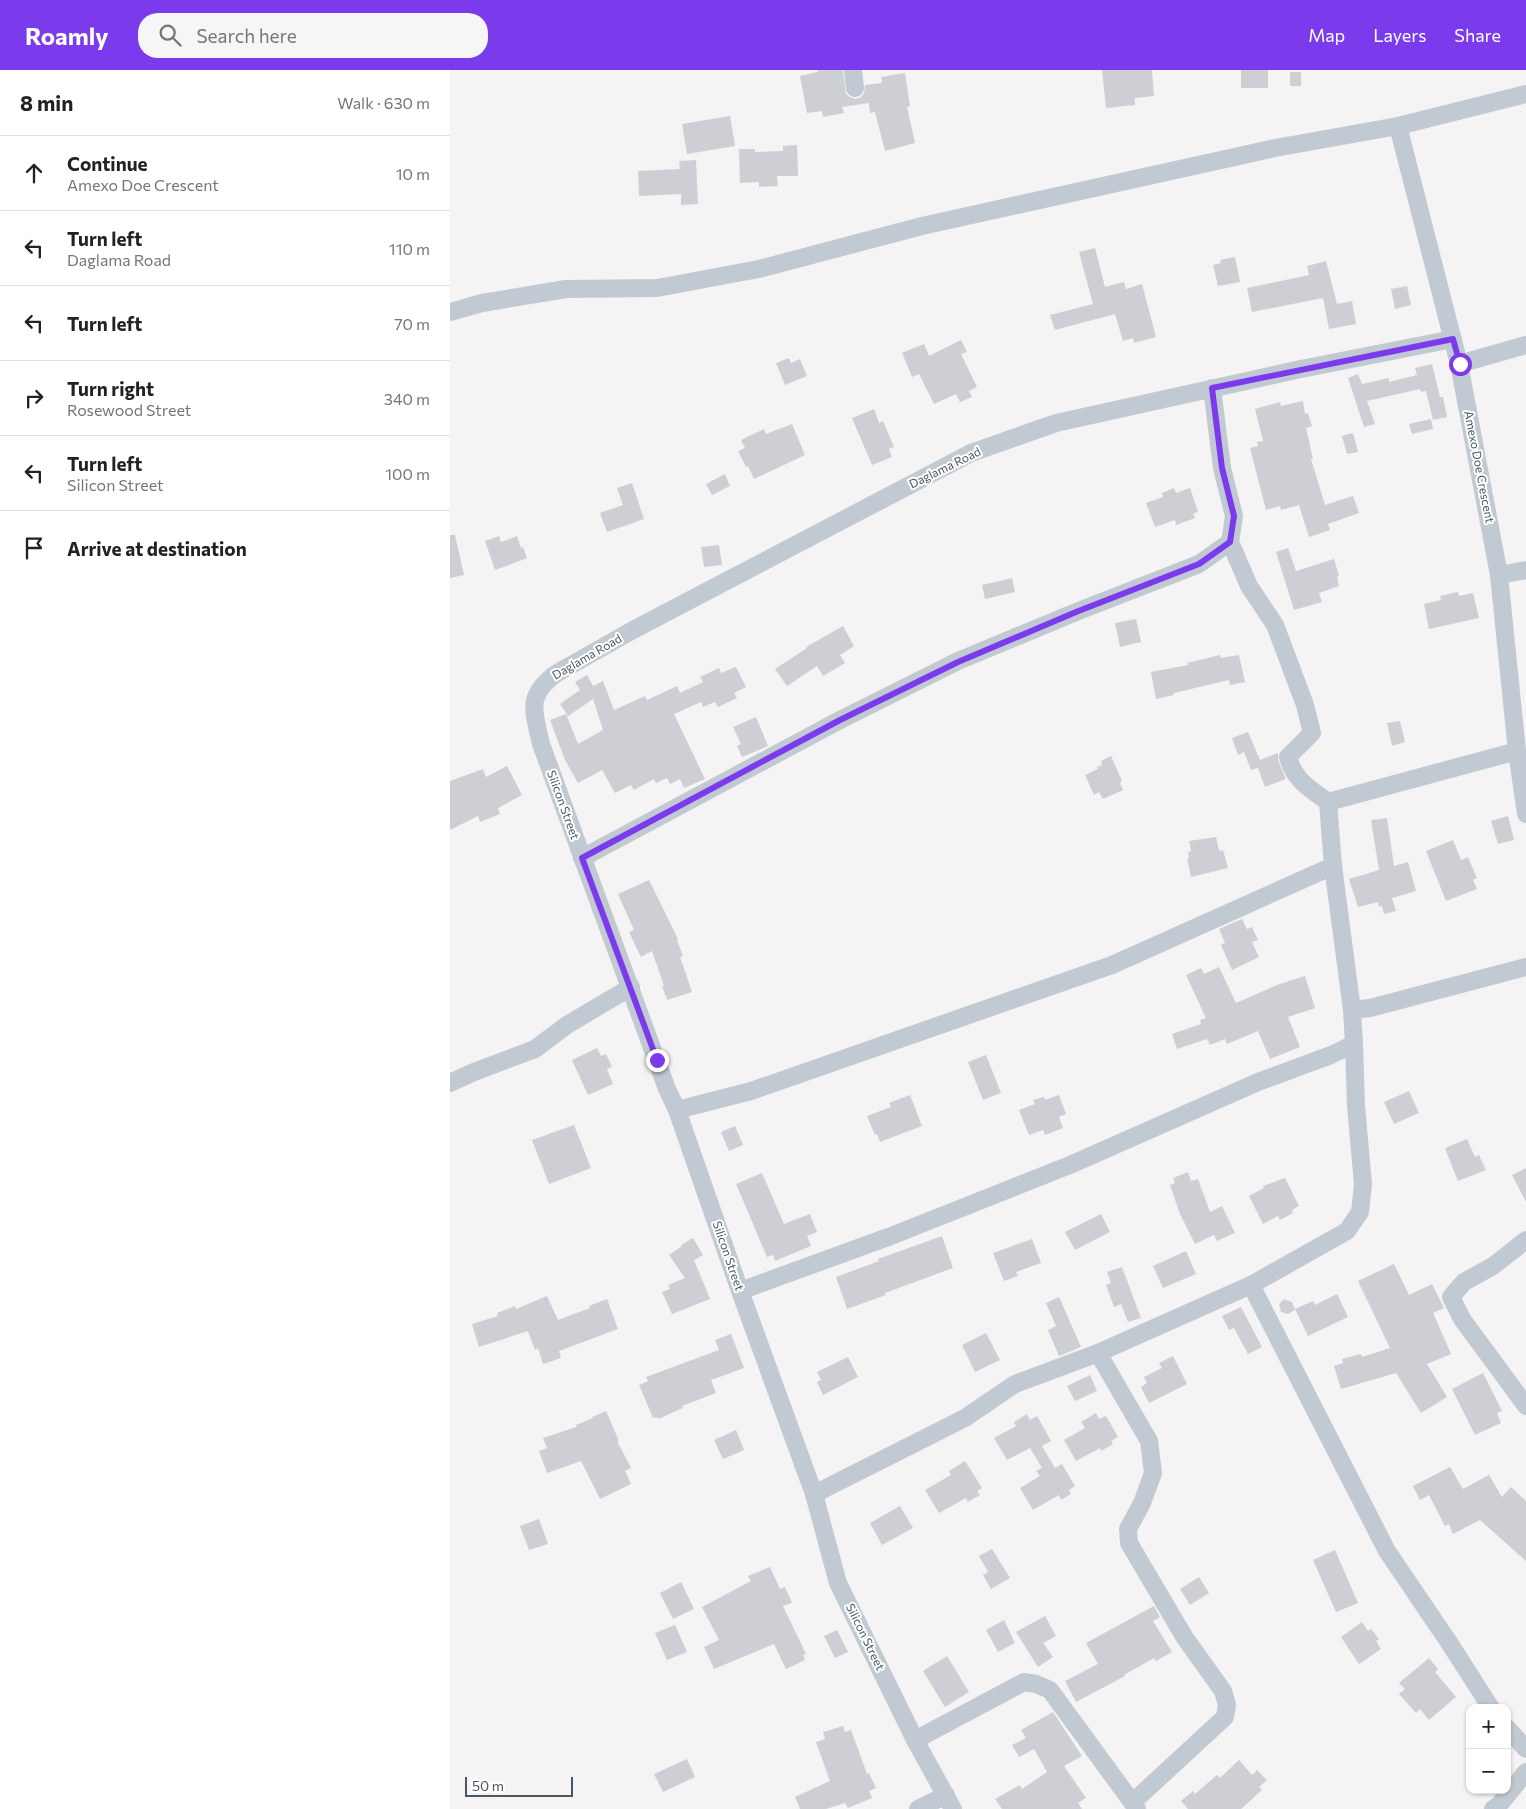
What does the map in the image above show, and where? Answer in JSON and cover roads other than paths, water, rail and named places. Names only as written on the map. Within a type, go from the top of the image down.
[{"type":"street","points":[[853,70],[855,88]]},
{"type":"street","points":[[450,312],[482,303],[566,289],[657,288],[759,269],[922,226],[1275,148],[1398,126],[1526,94]]},
{"type":"street","name":"Amexo Doe Crescent","points":[[1398,126],[1460,364],[1499,576],[1517,751],[1523,770],[1526,814]]},
{"type":"street","name":"Daglama Road","points":[[537,691],[546,680],[557,673],[633,630],[971,453],[1056,423],[1212,388],[1453,339]]},
{"type":"street","points":[[1460,364],[1526,345]]},
{"type":"street","points":[[814,1494],[966,1418],[1014,1384],[1098,1353],[1251,1285],[1347,1230],[1360,1212],[1363,1184],[1356,1106],[1352,1010],[1333,866],[1328,802],[1304,784],[1291,769],[1288,756],[1312,733],[1305,705],[1275,625],[1249,586],[1230,542],[1234,516],[1222,468],[1212,388]]},
{"type":"street","points":[[582,858],[840,720],[958,662],[1076,612],[1199,564],[1230,542]]},
{"type":"street","points":[[1499,576],[1526,570]]},
{"type":"street","name":"Silicon Street","points":[[537,691],[534,710],[542,744],[667,1088],[678,1110],[740,1292],[814,1494],[838,1583],[916,1740],[950,1802]]},
{"type":"street","points":[[1328,802],[1517,751]]},
{"type":"street","points":[[678,1110],[751,1091],[1112,965],[1333,866]]},
{"type":"street","points":[[1352,1010],[1370,1008],[1526,967]]},
{"type":"street","points":[[450,1083],[535,1049],[567,1025],[630,987]]},
{"type":"street","points":[[740,1292],[891,1236],[1052,1172],[1258,1082],[1331,1056],[1354,1044]]},
{"type":"street","points":[[1526,1240],[1493,1266],[1464,1282],[1451,1297],[1462,1319],[1526,1406]]},
{"type":"street","points":[[1251,1285],[1387,1551],[1488,1704]]},
{"type":"street","points":[[916,1740],[1024,1682],[1036,1684],[1050,1690],[1135,1805],[1225,1717],[1227,1704],[1223,1691],[1185,1638],[1129,1543],[1128,1529],[1142,1502],[1153,1473],[1149,1441],[1098,1353]]},
{"type":"street","points":[[1511,1732],[1526,1749]]},
{"type":"street","points":[[1493,1809],[1499,1805],[1526,1772]]},
{"type":"street","points":[[918,1809],[950,1802]]}]
